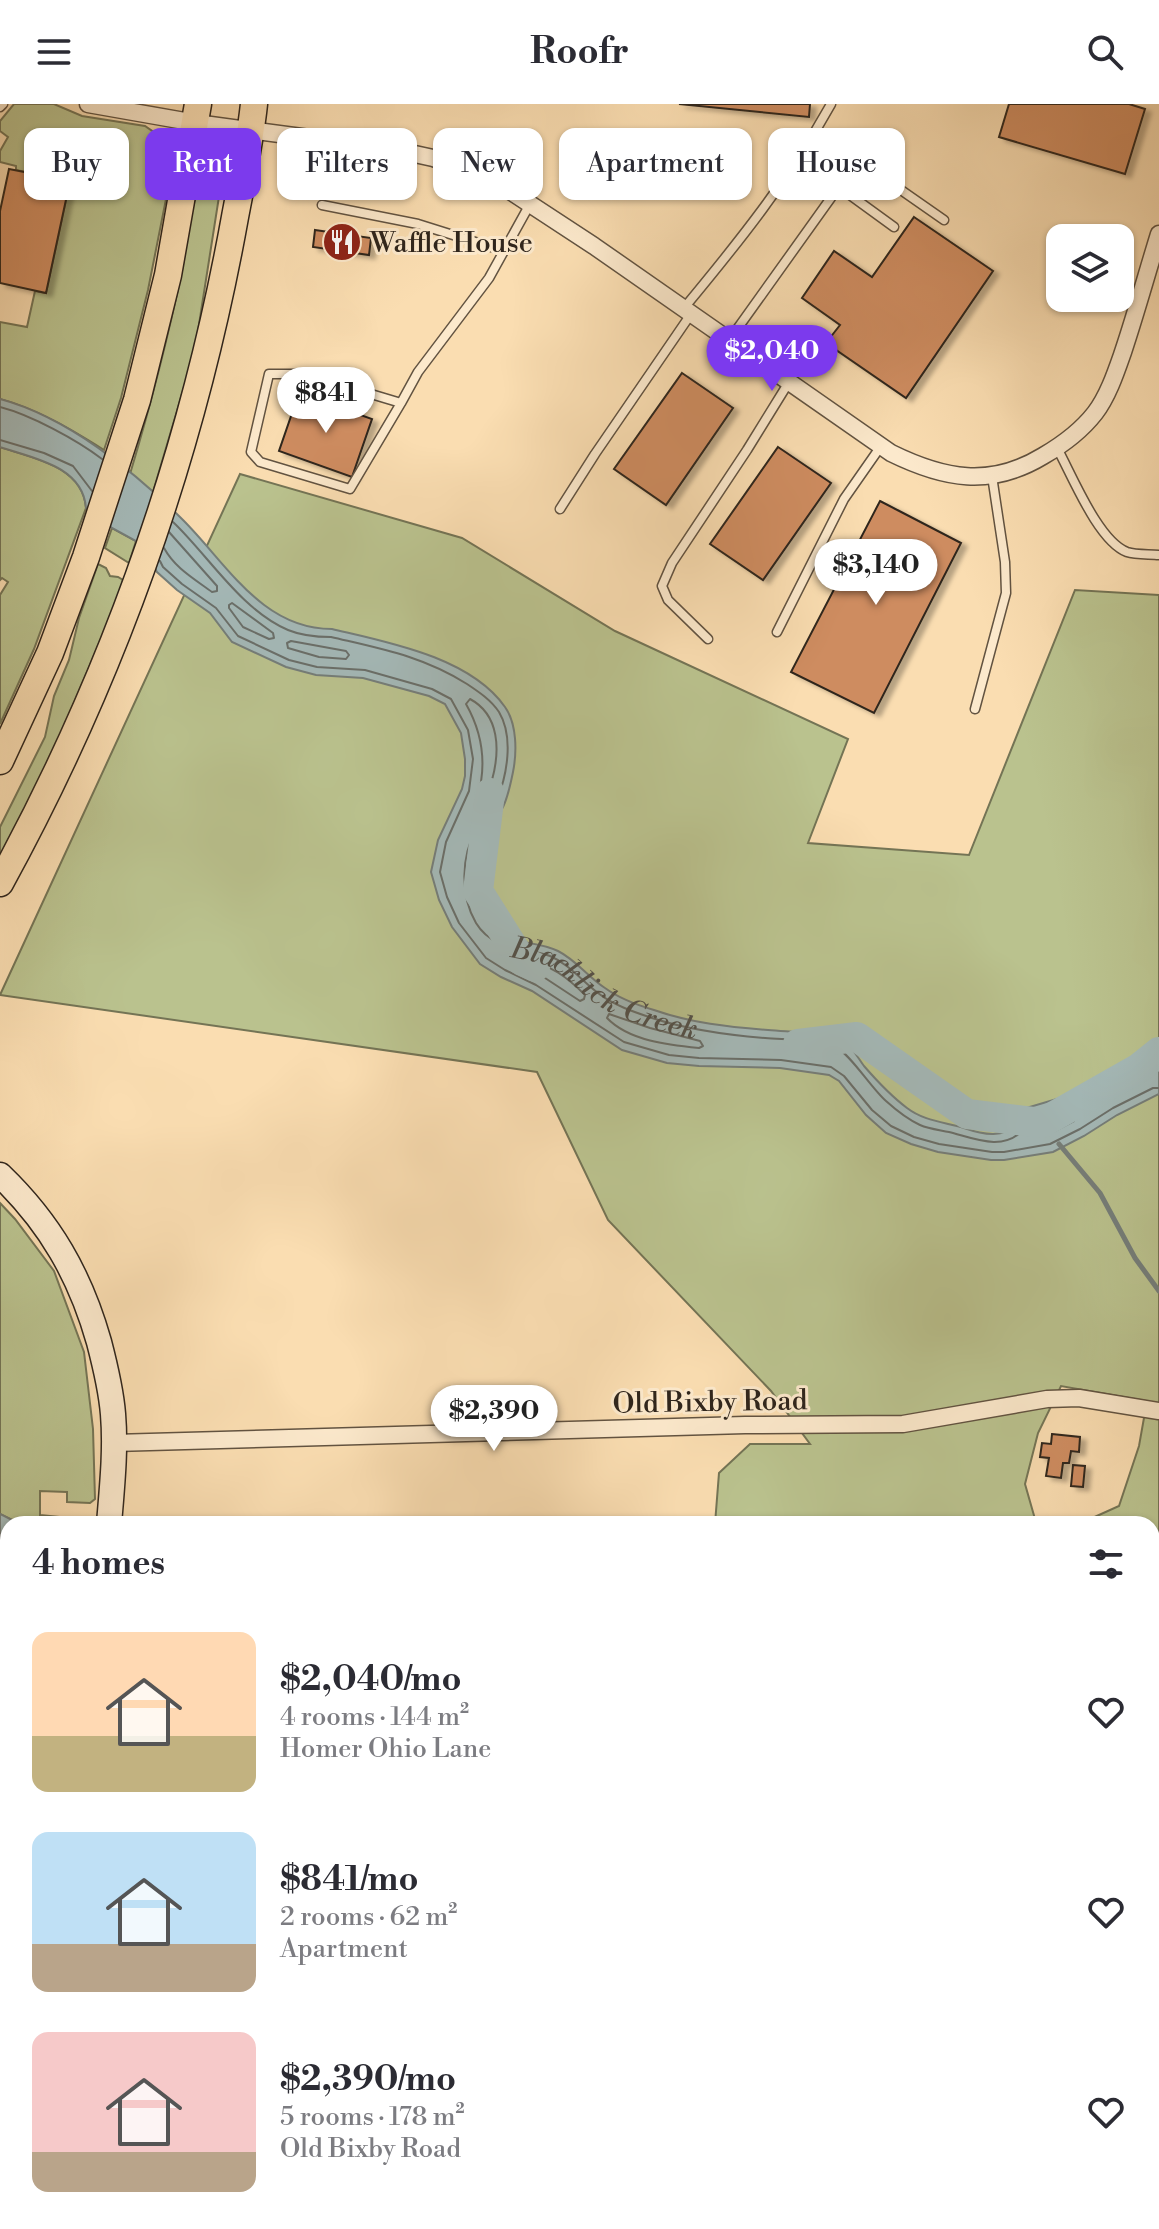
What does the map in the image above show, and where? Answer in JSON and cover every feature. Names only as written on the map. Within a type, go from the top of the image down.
[{"type":"main road","points":[[0,761],[50,653],[86,557],[127,432],[168,275],[197,114]]},
{"type":"main road","points":[[0,883],[60,765],[136,587],[195,400],[224,279],[252,117]]},
{"type":"main road","points":[[0,1175],[34,1210],[51,1235],[93,1318],[113,1410],[109,1516]]},
{"type":"street","points":[[88,104],[252,117],[433,158],[488,180],[530,204],[688,310],[881,446],[915,465],[965,477],[992,476],[1027,465],[1068,440],[1096,412],[1114,377],[1159,235]]},
{"type":"street","name":"Old Bixby Road","points":[[114,1443],[745,1425],[903,1424],[1047,1399],[1079,1398],[1159,1411]]},
{"type":"lane","points":[[560,509],[688,310],[750,228],[815,133],[831,104]]},
{"type":"lane","points":[[905,193],[944,220]]},
{"type":"lane","points":[[730,339],[830,200]]},
{"type":"lane","points":[[857,200],[894,227]]},
{"type":"lane","points":[[401,403],[304,374],[269,374],[251,452],[260,462],[350,489],[401,403],[418,372],[489,278],[530,204]]},
{"type":"lane","points":[[322,205],[418,224],[504,251]]},
{"type":"lane","points":[[708,639],[668,600],[662,586],[672,563],[790,381]]},
{"type":"lane","points":[[777,632],[844,499],[881,446]]},
{"type":"lane","points":[[1057,448],[1097,525],[1112,541],[1127,552],[1159,555]]},
{"type":"lane","points":[[975,709],[1006,593],[1005,562],[992,476]]},
{"type":"green space","points":[[14,104],[54,104],[82,116],[148,128],[145,128],[145,200],[166,200],[148,290],[121,398],[104,450],[41,414],[0,399],[0,322],[27,327],[35,291],[46,293],[66,200],[129,200],[129,128],[24,128],[24,172],[0,162],[0,151],[8,137],[0,131],[0,121]]},
{"type":"green space","points":[[195,200],[218,200],[195,350],[153,492],[130,474],[171,321]]},
{"type":"green space","points":[[0,447],[41,460],[66,473],[83,494],[86,508],[34,649],[0,724],[0,595],[8,582],[2,578],[0,580]]},
{"type":"green space","points":[[240,474],[462,538],[615,631],[848,739],[808,843],[969,855],[1075,590],[1159,595],[1159,1516],[1097,1516],[1119,1506],[1139,1446],[1147,1401],[1061,1386],[1038,1433],[1025,1484],[1034,1516],[716,1516],[719,1473],[750,1444],[810,1444],[771,1391],[608,1220],[537,1072],[0,995]]},
{"type":"green space","points":[[112,528],[136,541],[129,563],[105,548]]},
{"type":"green space","points":[[98,564],[106,568],[110,576],[123,580],[119,597],[51,757],[0,858],[0,827],[45,737],[54,696],[69,660],[79,618]]},
{"type":"green space","points":[[0,1203],[54,1271],[84,1352],[93,1429],[95,1499],[90,1503],[67,1502],[67,1492],[40,1491],[40,1515],[50,1516],[0,1514]]},
{"type":"water","points":[[0,399],[25,407],[74,432],[121,465],[183,520],[248,591],[285,618],[426,654],[471,676],[490,690],[505,707],[514,730],[513,772],[501,811],[478,846],[472,877],[482,918],[497,934],[558,951],[599,984],[635,1004],[696,1021],[813,1034],[841,1041],[851,1048],[884,1088],[914,1112],[979,1132],[994,1134],[1007,1131],[1020,1122],[1016,1111],[1121,1080],[1159,1061],[1159,1094],[1053,1152],[991,1160],[938,1152],[886,1133],[866,1115],[839,1081],[829,1075],[780,1068],[667,1063],[622,1050],[532,991],[480,964],[452,927],[439,900],[431,872],[438,840],[465,776],[461,733],[445,704],[429,696],[363,678],[316,675],[286,667],[232,642],[210,613],[157,572],[136,541],[86,508],[83,494],[66,473],[41,460],[0,447]]},
{"type":"building","points":[[679,104],[810,104],[809,117]]},
{"type":"building","points":[[1009,104],[1129,104],[1145,109],[1125,174],[999,137]]},
{"type":"building","points":[[9,169],[24,172],[24,200],[66,200],[46,293],[0,283],[0,211]]},
{"type":"building","points":[[914,217],[993,271],[906,398],[826,343],[840,325],[802,298],[834,251],[872,277]]},
{"type":"building","name":"Waffle House","points":[[315,230],[371,238],[369,255],[313,247]]},
{"type":"building","points":[[682,373],[733,408],[666,505],[614,469]]},
{"type":"building","points":[[299,393],[372,419],[352,477],[279,451]]},
{"type":"building","points":[[778,447],[831,483],[763,580],[710,544]]},
{"type":"building","points":[[880,501],[961,543],[874,713],[791,672]]},
{"type":"building","points":[[1052,1434],[1080,1437],[1079,1452],[1071,1451],[1069,1463],[1063,1463],[1061,1478],[1046,1476],[1049,1458],[1040,1457],[1042,1443],[1051,1444]]},
{"type":"building","points":[[1073,1465],[1085,1466],[1083,1487],[1071,1486]]},
{"type":"waterway","name":"Blacklick Creek","points":[[490,793],[478,891],[522,961],[535,967]]},
{"type":"waterway","name":"Blacklick Creek","points":[[798,1044],[857,1037],[967,1114],[1042,1123],[1139,1068],[1159,1052]]},
{"type":"waterway","points":[[1059,1144],[1100,1193],[1135,1258],[1159,1291]]},
{"type":"place","name":"Waffle House","points":[[342,242]]}]
